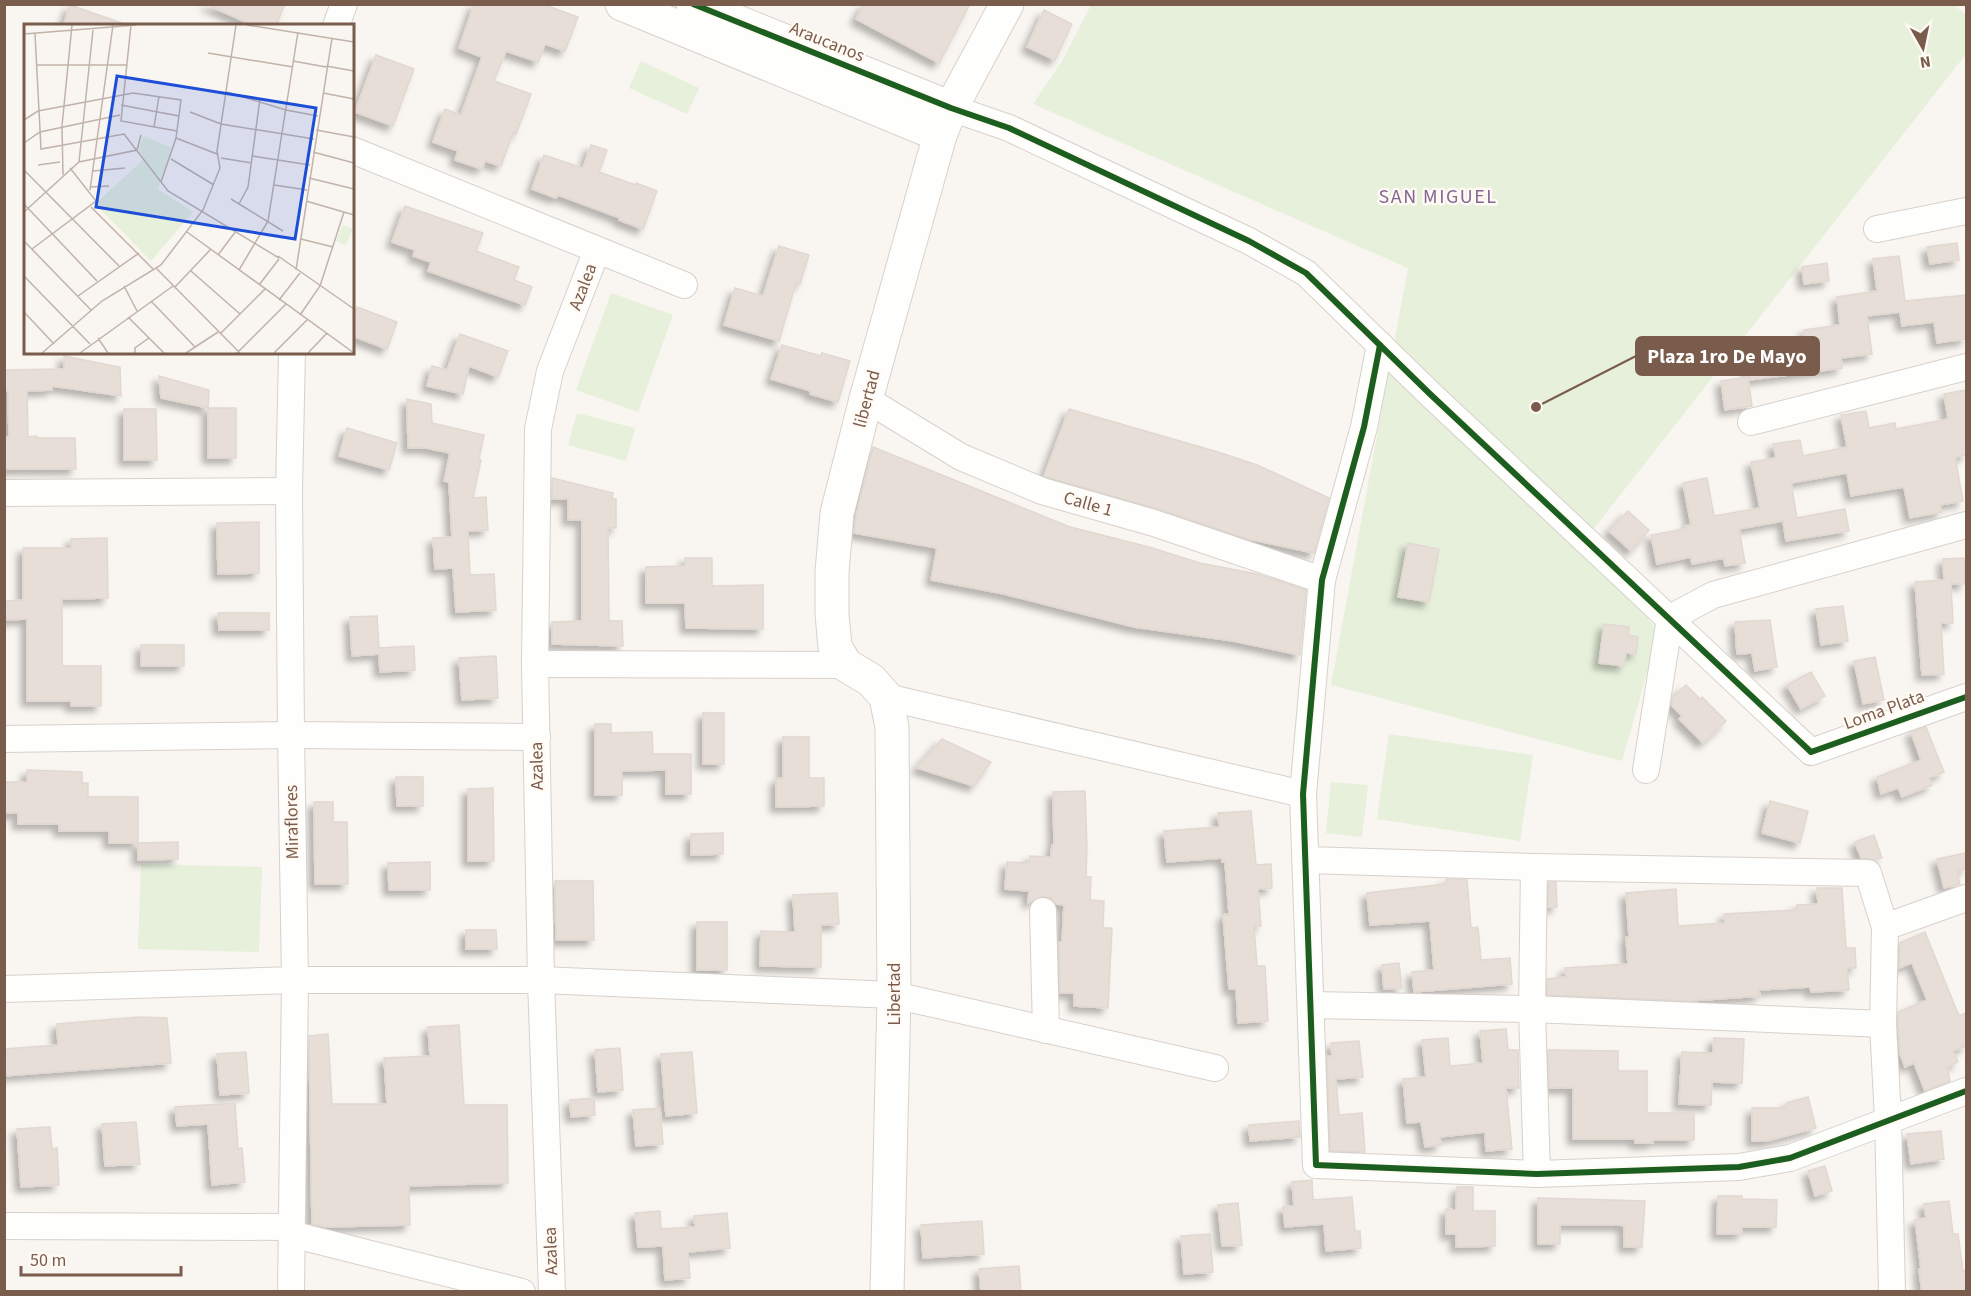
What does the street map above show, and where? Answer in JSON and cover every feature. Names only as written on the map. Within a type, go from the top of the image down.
[{"type":"main road","points":[[622,4],[945,122]]},
{"type":"main road","name":"Araucanos","points":[[693,4],[945,122]]},
{"type":"main road","name":"libertad","points":[[846,665],[835,646],[832,614],[837,513],[866,399],[945,122],[1007,4]]},
{"type":"main road","points":[[846,665],[871,680],[886,697]]},
{"type":"main road","name":"Libertad","points":[[886,697],[892,726],[894,995],[887,1292]]},
{"type":"street","points":[[337,24],[344,4]]},
{"type":"street","points":[[945,122],[1020,133],[1249,241],[1306,273],[1670,618]]},
{"type":"street","points":[[354,151],[684,285]]},
{"type":"street","points":[[1878,229],[1966,211]]},
{"type":"street","name":"Azalea","points":[[552,1292],[541,980],[535,664],[538,429],[550,371],[597,250]]},
{"type":"street","points":[[1380,345],[1364,427],[1322,580],[1303,794],[1316,1165],[1537,1174],[1739,1167],[1790,1158],[1966,1091]]},
{"type":"street","name":"Miraflores","points":[[291,1292],[296,980],[289,491],[292,354]]},
{"type":"street","points":[[1752,422],[1966,368]]},
{"type":"street","name":"Calle 1","points":[[866,399],[961,457],[1042,491],[1154,523],[1322,580]]},
{"type":"street","points":[[4,493],[289,491]]},
{"type":"street","points":[[1670,618],[1713,595],[1966,525]]},
{"type":"street","points":[[1646,770],[1670,618]]},
{"type":"street","name":"Loma Plata","points":[[1670,618],[1811,752],[1966,697]]},
{"type":"street","points":[[535,664],[846,665]]},
{"type":"street","points":[[886,697],[1303,794]]},
{"type":"street","points":[[4,739],[291,735],[537,737]]},
{"type":"street","points":[[1307,860],[1868,873],[1885,927],[1883,1024],[1888,1119],[1892,1292]]},
{"type":"street","points":[[1534,867],[1532,1009],[1537,1174]]},
{"type":"street","points":[[1885,927],[1966,898]]},
{"type":"street","points":[[1043,911],[1046,1030]]},
{"type":"street","points":[[4,989],[296,980],[541,980],[894,995],[1215,1068]]},
{"type":"street","points":[[1311,1005],[1532,1009],[1883,1024]]},
{"type":"street","points":[[4,1226],[291,1231],[470,1286],[522,1292]]},
{"type":"green space","points":[[1953,4],[1966,15],[1966,54],[1581,545],[1659,631],[1622,761],[1331,685],[1408,268],[1033,104],[1062,61],[1091,5]]},
{"type":"green space","points":[[641,61],[699,88],[687,114],[629,88]]},
{"type":"green space","points":[[611,293],[673,315],[638,412],[576,390]]},
{"type":"green space","points":[[577,413],[635,428],[626,461],[568,445]]},
{"type":"green space","points":[[1389,734],[1533,755],[1520,841],[1377,819]]},
{"type":"green space","points":[[1331,782],[1368,785],[1362,837],[1326,833]]},
{"type":"green space","points":[[141,864],[262,867],[259,952],[138,949]]},
{"type":"building","points":[[206,4],[285,4],[277,24],[250,24]]},
{"type":"building","points":[[474,4],[542,4],[578,17],[565,51],[545,44],[538,62],[506,51],[494,81],[531,94],[501,166],[485,161],[482,169],[455,160],[458,151],[433,142],[445,109],[461,115],[482,57],[459,48]]},
{"type":"building","points":[[864,4],[970,4],[939,63],[856,19]]},
{"type":"building","points":[[70,5],[122,23],[122,24],[64,24]]},
{"type":"building","points":[[1044,10],[1072,24],[1055,60],[1027,47]]},
{"type":"building","points":[[376,55],[414,69],[393,126],[355,112]]},
{"type":"building","points":[[591,145],[607,150],[599,172],[657,191],[643,229],[558,195],[556,198],[532,189],[544,155],[583,168]]},
{"type":"building","points":[[405,206],[483,233],[476,251],[519,267],[514,280],[532,287],[525,305],[428,271],[431,262],[413,256],[415,250],[392,242]]},
{"type":"building","points":[[1957,243],[1959,260],[1930,264],[1927,247]]},
{"type":"building","points":[[779,246],[809,255],[800,284],[796,283],[779,341],[724,325],[735,288],[763,296]]},
{"type":"building","points":[[1899,256],[1905,301],[1966,295],[1966,339],[1937,343],[1934,322],[1902,326],[1900,312],[1867,316],[1872,354],[1841,358],[1842,368],[1750,380],[1746,349],[1767,346],[1768,352],[1806,348],[1804,330],[1840,325],[1837,297],[1877,291],[1873,259]]},
{"type":"building","points":[[1827,263],[1829,281],[1804,284],[1802,267]]},
{"type":"building","points":[[357,307],[397,322],[387,349],[354,337],[354,315]]},
{"type":"building","points":[[460,334],[508,351],[498,377],[469,366],[463,394],[427,386],[432,366],[447,370]]},
{"type":"building","points":[[782,345],[850,361],[838,402],[771,379]]},
{"type":"building","points":[[64,356],[120,367],[121,396],[52,386],[52,390],[27,391],[28,437],[75,438],[76,469],[4,469],[4,437],[9,437],[8,391],[4,391],[4,370],[64,369]]},
{"type":"building","points":[[159,376],[209,390],[208,408],[161,398]]},
{"type":"building","points":[[1748,377],[1752,406],[1725,410],[1721,381]]},
{"type":"building","points":[[1966,390],[1966,455],[1955,457],[1963,501],[1940,505],[1942,512],[1910,518],[1904,487],[1851,496],[1847,473],[1791,483],[1797,518],[1845,509],[1849,531],[1786,541],[1783,521],[1739,529],[1745,563],[1725,566],[1724,558],[1692,564],[1691,557],[1657,564],[1651,535],[1685,529],[1685,526],[1691,525],[1683,483],[1707,478],[1714,516],[1760,508],[1751,462],[1776,458],[1773,444],[1800,440],[1803,456],[1847,447],[1841,415],[1866,411],[1869,428],[1895,423],[1896,429],[1948,419],[1944,394]]},
{"type":"building","points":[[407,399],[431,404],[432,423],[484,435],[473,498],[486,497],[488,530],[468,531],[470,575],[494,574],[496,610],[456,612],[453,568],[435,569],[433,538],[452,537],[449,482],[444,481],[450,453],[426,448],[408,448]]},
{"type":"building","points":[[208,408],[236,408],[236,458],[208,458]]},
{"type":"building","points":[[124,409],[156,409],[157,460],[124,460]]},
{"type":"building","points":[[1069,409],[1257,465],[1329,498],[1314,553],[1248,539],[1158,509],[1044,476]]},
{"type":"building","points":[[347,428],[397,443],[389,470],[339,456]]},
{"type":"building","points":[[873,447],[1070,527],[1149,547],[1200,563],[1257,574],[1306,590],[1300,655],[1233,641],[1134,627],[1004,594],[931,580],[937,548],[854,533]]},
{"type":"building","points":[[552,478],[613,493],[612,499],[616,499],[616,528],[608,528],[609,621],[622,621],[623,646],[552,644],[552,622],[582,621],[582,520],[568,520],[568,499],[552,499]]},
{"type":"building","points":[[1628,511],[1649,530],[1631,551],[1609,531]]},
{"type":"building","points":[[259,522],[259,573],[218,574],[217,523]]},
{"type":"building","points":[[107,538],[108,598],[62,599],[62,666],[101,666],[101,706],[71,706],[71,701],[27,701],[27,619],[4,620],[4,601],[23,600],[23,548],[71,548],[71,539]]},
{"type":"building","points":[[1408,543],[1439,549],[1429,602],[1398,597]]},
{"type":"building","points":[[685,558],[712,558],[712,586],[763,585],[763,629],[686,628],[685,603],[646,603],[646,567],[685,566]]},
{"type":"building","points":[[1964,558],[1965,584],[1951,584],[1953,623],[1941,623],[1944,674],[1922,675],[1915,582],[1944,580],[1943,559]]},
{"type":"building","points":[[1843,606],[1848,641],[1821,645],[1816,609]]},
{"type":"building","points":[[218,613],[269,613],[269,630],[219,630]]},
{"type":"building","points":[[377,616],[379,648],[414,646],[415,670],[380,672],[379,654],[352,656],[350,617]]},
{"type":"building","points":[[1770,620],[1777,667],[1755,671],[1752,653],[1737,654],[1735,622]]},
{"type":"building","points":[[1604,624],[1629,627],[1628,635],[1638,637],[1636,654],[1626,653],[1624,666],[1599,663]]},
{"type":"building","points":[[141,645],[184,645],[184,666],[141,666]]},
{"type":"building","points":[[496,656],[498,698],[462,700],[459,658]]},
{"type":"building","points":[[1875,657],[1884,700],[1863,704],[1854,661]]},
{"type":"building","points":[[1811,672],[1825,696],[1801,709],[1787,685]]},
{"type":"building","points":[[1686,685],[1726,721],[1703,743],[1679,719],[1682,716],[1671,705],[1673,698]]},
{"type":"building","points":[[703,713],[724,713],[724,764],[703,764]]},
{"type":"building","points":[[595,724],[611,724],[611,733],[652,732],[653,754],[691,754],[691,794],[666,794],[666,770],[622,771],[622,795],[595,795]]},
{"type":"building","points":[[1926,727],[1944,772],[1929,778],[1932,785],[1902,797],[1898,788],[1881,794],[1877,777],[1921,760],[1911,732]]},
{"type":"building","points":[[783,737],[809,737],[809,778],[824,778],[824,806],[776,807],[776,779],[783,778]]},
{"type":"building","points":[[942,739],[991,762],[974,786],[917,768]]},
{"type":"building","points":[[27,770],[82,772],[82,783],[88,783],[88,797],[138,797],[138,843],[109,843],[109,831],[59,831],[59,824],[18,824],[18,813],[4,813],[4,782],[27,782]]},
{"type":"building","points":[[396,777],[423,777],[423,806],[397,806]]},
{"type":"building","points":[[493,788],[494,861],[468,861],[468,789]]},
{"type":"building","points":[[1085,791],[1086,877],[1091,877],[1090,900],[1104,901],[1103,928],[1112,928],[1108,1008],[1074,1006],[1074,993],[1060,993],[1059,942],[1062,942],[1064,905],[1056,904],[1051,898],[1043,896],[1028,903],[1029,891],[1005,889],[1007,862],[1029,863],[1030,856],[1051,857],[1052,845],[1054,845],[1053,792]]},
{"type":"building","points":[[1770,801],[1808,811],[1800,843],[1762,833]]},
{"type":"building","points":[[314,802],[333,802],[333,822],[347,822],[348,884],[315,884]]},
{"type":"building","points":[[1251,811],[1256,865],[1271,864],[1272,888],[1258,889],[1261,926],[1254,926],[1257,966],[1265,966],[1268,1021],[1238,1023],[1236,989],[1229,989],[1223,915],[1229,914],[1225,862],[1222,862],[1222,858],[1167,862],[1164,831],[1219,827],[1218,813]]},
{"type":"building","points":[[723,833],[723,854],[691,855],[691,834]]},
{"type":"building","points":[[1874,835],[1882,858],[1875,860],[1861,858],[1855,842]]},
{"type":"building","points":[[178,842],[178,859],[138,860],[138,843]]},
{"type":"building","points":[[1966,853],[1966,868],[1957,872],[1960,884],[1944,888],[1937,859]]},
{"type":"building","points":[[430,862],[430,890],[389,890],[388,863]]},
{"type":"building","points":[[1446,879],[1467,880],[1471,928],[1478,927],[1481,960],[1510,958],[1512,984],[1414,992],[1412,972],[1434,970],[1430,921],[1370,925],[1367,893],[1446,884]]},
{"type":"building","points":[[555,881],[593,881],[594,940],[556,940]]},
{"type":"building","points":[[1549,882],[1556,882],[1557,907],[1548,907]]},
{"type":"building","points":[[1817,888],[1842,888],[1846,948],[1855,948],[1856,968],[1847,968],[1849,990],[1811,992],[1810,987],[1759,990],[1760,996],[1689,1001],[1547,995],[1547,979],[1566,977],[1565,968],[1628,964],[1626,893],[1676,889],[1678,926],[1725,923],[1724,914],[1797,910],[1797,905],[1818,904]]},
{"type":"building","points":[[837,893],[839,924],[821,925],[821,967],[760,966],[761,931],[795,932],[793,895]]},
{"type":"building","points":[[697,922],[727,922],[727,970],[697,970]]},
{"type":"building","points":[[466,930],[496,930],[497,949],[466,949]]},
{"type":"building","points":[[1925,932],[1959,1016],[1966,1013],[1966,1046],[1953,1051],[1958,1062],[1947,1067],[1950,1081],[1925,1091],[1914,1063],[1905,1067],[1900,1054],[1898,1012],[1927,1000],[1912,963],[1899,968],[1900,943]]},
{"type":"building","points":[[1399,963],[1402,988],[1384,989],[1382,965]]},
{"type":"building","points":[[139,1017],[167,1018],[171,1063],[4,1076],[4,1049],[58,1045],[57,1024]]},
{"type":"building","points":[[459,1025],[464,1105],[507,1105],[508,1183],[409,1186],[410,1225],[326,1227],[312,1224],[309,1036],[328,1034],[332,1104],[387,1104],[384,1058],[430,1056],[428,1027]]},
{"type":"building","points":[[1506,1029],[1508,1050],[1518,1050],[1519,1088],[1506,1088],[1512,1149],[1486,1151],[1485,1132],[1440,1137],[1441,1145],[1425,1147],[1421,1122],[1407,1123],[1403,1079],[1426,1077],[1422,1040],[1448,1038],[1450,1066],[1483,1063],[1480,1031]]},
{"type":"building","points":[[1714,1038],[1744,1039],[1742,1083],[1712,1082],[1711,1105],[1679,1104],[1682,1052],[1713,1053]]},
{"type":"building","points":[[1359,1041],[1363,1077],[1336,1079],[1339,1115],[1362,1113],[1365,1152],[1330,1151],[1327,1056],[1332,1056],[1331,1043]]},
{"type":"building","points":[[620,1048],[623,1090],[598,1092],[595,1050]]},
{"type":"building","points":[[1548,1050],[1618,1051],[1618,1071],[1647,1071],[1647,1113],[1694,1113],[1694,1140],[1653,1140],[1653,1143],[1635,1143],[1635,1139],[1573,1139],[1573,1088],[1549,1088]]},
{"type":"building","points":[[246,1052],[249,1093],[220,1095],[217,1054]]},
{"type":"building","points":[[692,1052],[697,1113],[666,1116],[661,1054]]},
{"type":"building","points":[[1808,1097],[1816,1128],[1767,1141],[1752,1141],[1752,1108],[1786,1108],[1786,1103]]},
{"type":"building","points":[[594,1098],[595,1115],[571,1117],[570,1100]]},
{"type":"building","points":[[235,1103],[238,1149],[242,1148],[245,1182],[212,1185],[208,1124],[177,1126],[175,1107]]},
{"type":"building","points":[[660,1108],[663,1144],[636,1146],[633,1110]]},
{"type":"building","points":[[1299,1121],[1300,1137],[1250,1141],[1249,1125]]},
{"type":"building","points":[[136,1122],[140,1164],[105,1166],[102,1124]]},
{"type":"building","points":[[50,1127],[52,1149],[57,1148],[59,1185],[21,1187],[17,1129]]},
{"type":"building","points":[[1941,1131],[1944,1159],[1911,1164],[1907,1134]]},
{"type":"building","points":[[1825,1166],[1832,1191],[1815,1196],[1808,1171]]},
{"type":"building","points":[[1312,1180],[1313,1200],[1352,1197],[1355,1231],[1360,1231],[1361,1248],[1326,1251],[1324,1224],[1285,1227],[1283,1207],[1294,1206],[1292,1182]]},
{"type":"building","points":[[1457,1187],[1473,1187],[1473,1211],[1495,1211],[1495,1246],[1456,1247],[1456,1234],[1446,1234],[1446,1209],[1456,1210]]},
{"type":"building","points":[[1718,1196],[1777,1200],[1776,1227],[1742,1227],[1742,1234],[1717,1234]]},
{"type":"building","points":[[1538,1198],[1645,1201],[1642,1247],[1624,1247],[1624,1226],[1619,1225],[1560,1225],[1560,1244],[1538,1244]]},
{"type":"building","points":[[1949,1201],[1953,1234],[1958,1234],[1963,1271],[1966,1270],[1966,1292],[1922,1292],[1915,1220],[1926,1218],[1924,1204]]},
{"type":"building","points":[[1238,1203],[1242,1245],[1222,1246],[1218,1205]]},
{"type":"building","points":[[660,1211],[661,1229],[695,1227],[694,1216],[727,1213],[730,1248],[688,1252],[690,1278],[665,1280],[663,1246],[638,1247],[635,1213]]},
{"type":"building","points":[[982,1221],[984,1254],[923,1258],[921,1225]]},
{"type":"building","points":[[1210,1234],[1213,1272],[1184,1274],[1181,1236]]},
{"type":"building","points":[[1019,1266],[1021,1292],[981,1292],[979,1269]]},
{"type":"cycle path","points":[[693,4],[951,108],[1009,128],[1249,241],[1306,273],[1430,394],[1811,752],[1966,697]]},
{"type":"cycle path","points":[[1380,345],[1364,427],[1322,580],[1303,794],[1316,1165],[1537,1174],[1739,1167],[1790,1158],[1966,1091]]},
{"type":"place","name":"Plaza 1ro De Mayo","points":[[1536,407]]},
{"type":"district","name":"SAN MIGUEL","points":[[1438,197]]}]
